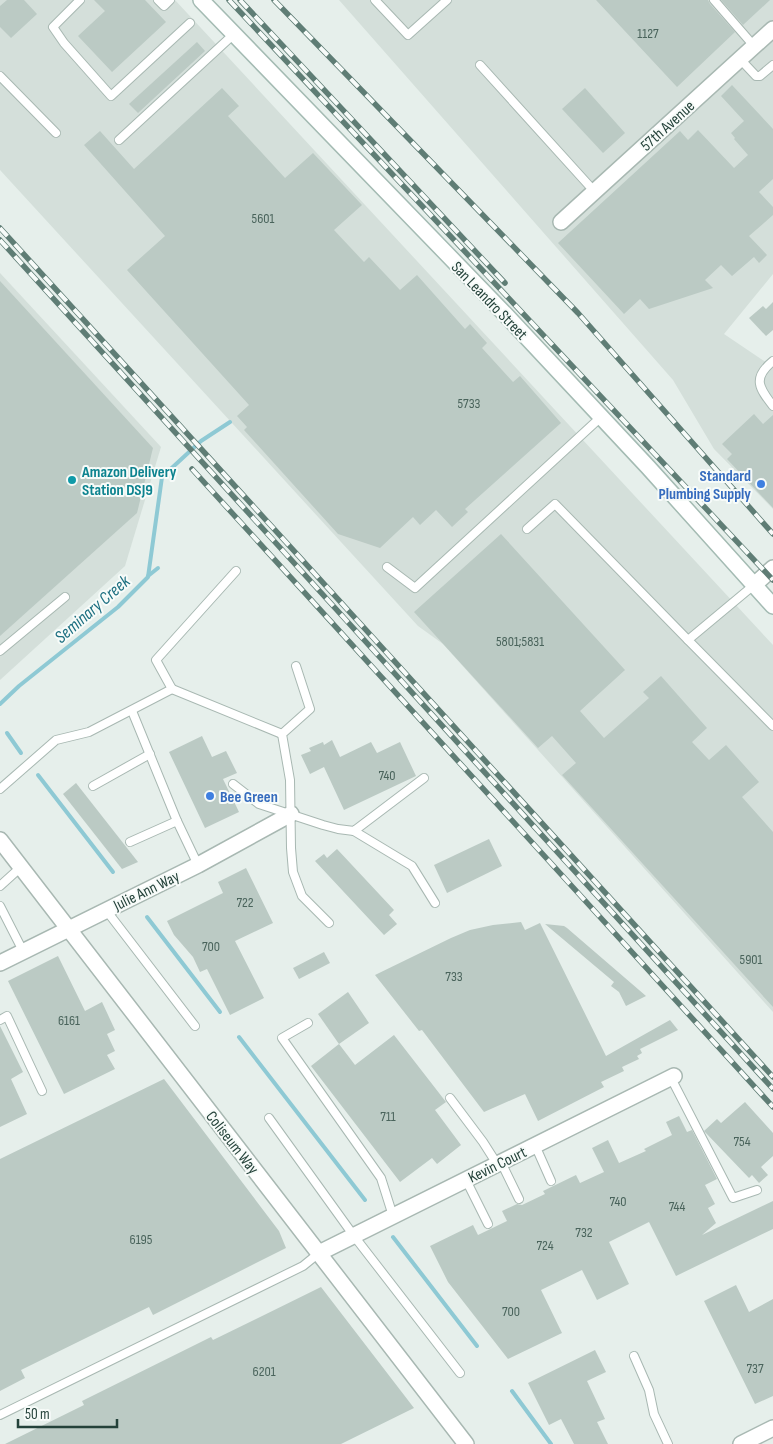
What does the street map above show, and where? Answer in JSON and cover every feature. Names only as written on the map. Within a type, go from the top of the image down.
[{"type":"street","name":"San Leandro Street","points":[[201,0],[505,314],[773,606]]},
{"type":"street","name":"57th Avenue","points":[[561,222],[740,58],[772,32]]},
{"type":"street","points":[[754,585],[773,568]]},
{"type":"street","name":"Julie Ann Way","points":[[0,963],[198,865],[290,814]]},
{"type":"street","name":"Coliseum Way","points":[[0,840],[466,1444]]},
{"type":"street","name":"Kevin Court","points":[[319,1253],[673,1077]]},
{"type":"street","points":[[742,1444],[773,1428]]},
{"type":"lane","points":[[80,0],[53,27],[64,43],[111,96],[190,23]]},
{"type":"lane","points":[[158,0],[164,6],[170,0]]},
{"type":"lane","points":[[375,0],[408,35],[447,0]]},
{"type":"lane","points":[[714,0],[754,46]]},
{"type":"lane","points":[[119,140],[234,34]]},
{"type":"lane","points":[[740,58],[756,76],[760,76],[773,65]]},
{"type":"lane","points":[[480,65],[594,192]]},
{"type":"lane","points":[[0,76],[56,133]]},
{"type":"lane","points":[[773,361],[764,368],[760,381],[760,390],[773,406]]},
{"type":"lane","points":[[760,390],[773,397]]},
{"type":"lane","points":[[387,567],[415,588],[601,417]]},
{"type":"lane","points":[[527,529],[555,504],[773,726]]},
{"type":"lane","points":[[236,571],[156,660],[172,689],[282,734]]},
{"type":"lane","points":[[688,640],[754,585]]},
{"type":"lane","points":[[0,651],[64,597]]},
{"type":"lane","points":[[282,734],[310,709],[296,666]]},
{"type":"lane","points":[[0,789],[56,740],[89,732],[172,689]]},
{"type":"lane","points":[[132,711],[177,821],[198,865]]},
{"type":"lane","points":[[282,734],[290,780],[294,872],[302,896],[329,923]]},
{"type":"lane","points":[[93,786],[150,754]]},
{"type":"lane","points":[[354,831],[424,778]]},
{"type":"lane","points":[[233,784],[259,804],[323,825],[354,831],[412,866],[435,903]]},
{"type":"lane","points":[[130,842],[177,821]]},
{"type":"lane","points":[[0,886],[21,867]]},
{"type":"lane","points":[[0,906],[23,951]]},
{"type":"lane","points":[[106,910],[195,1026]]},
{"type":"lane","points":[[0,1020],[7,1016],[42,1091]]},
{"type":"lane","points":[[308,1023],[282,1038],[381,1178],[393,1216]]},
{"type":"lane","points":[[673,1077],[733,1198],[757,1190]]},
{"type":"lane","points":[[450,1098],[499,1163],[519,1199]]},
{"type":"lane","points":[[269,1118],[354,1236],[460,1373]]},
{"type":"lane","points":[[535,1146],[550,1181]]},
{"type":"lane","points":[[466,1180],[488,1224]]},
{"type":"lane","points":[[0,1415],[303,1266],[319,1253]]},
{"type":"lane","points":[[634,1356],[650,1390],[654,1414],[668,1444]]},
{"type":"shaded area","points":[[0,0],[175,0],[773,645],[773,1012],[443,644],[418,626],[0,170]]},
{"type":"shaded area","points":[[339,0],[773,0],[773,274],[724,334],[773,367],[773,509],[714,449],[673,380]]},
{"type":"shaded area","name":"Amazon Delivery Station DSJ9","points":[[0,273],[161,447],[125,566],[0,680]]},
{"type":"building","points":[[7,0],[24,0],[37,14],[11,38],[0,27],[0,6]]},
{"type":"building","points":[[94,0],[145,0],[166,22],[112,72],[78,36],[105,11]]},
{"type":"building","points":[[596,0],[708,0],[735,32],[677,87]]},
{"type":"building","points":[[721,0],[770,0],[743,25]]},
{"type":"building","points":[[197,42],[205,51],[138,113],[129,104]]},
{"type":"building","points":[[732,85],[773,129],[773,179],[759,192],[773,207],[773,215],[749,236],[767,255],[759,263],[754,257],[732,276],[721,265],[705,280],[713,288],[649,309],[640,299],[624,314],[558,243],[680,131],[688,140],[698,130],[734,168],[748,155],[731,133],[744,121],[721,96]]},
{"type":"building","points":[[222,88],[239,106],[228,116],[285,178],[313,153],[362,205],[334,230],[364,262],[369,257],[400,290],[417,275],[465,329],[470,324],[487,343],[482,348],[513,382],[520,376],[561,423],[465,509],[468,512],[452,527],[436,510],[420,525],[413,517],[380,548],[338,534],[244,430],[247,427],[237,416],[249,405],[127,270],[165,236],[84,145],[100,131],[134,169]]},
{"type":"building","points":[[585,88],[625,133],[603,153],[562,109]]},
{"type":"building","name":"Amazon Delivery Station DSJ9","points":[[0,281],[153,448],[137,513],[0,636]]},
{"type":"building","points":[[773,302],[773,330],[766,336],[749,318],[763,306],[766,309]]},
{"type":"building","name":"Standard Plumbing Supply","points":[[754,414],[763,424],[773,415],[773,508],[727,459],[732,454],[722,444]]},
{"type":"building","points":[[501,534],[625,670],[580,711],[604,738],[649,698],[643,692],[661,676],[707,728],[692,742],[709,760],[726,745],[759,782],[742,797],[773,832],[773,1007],[562,775],[576,763],[552,736],[538,748],[414,612]]},
{"type":"building","name":"Bee Green","points":[[202,736],[212,757],[226,751],[237,773],[223,779],[239,812],[205,828],[169,752]]},
{"type":"building","points":[[332,740],[340,757],[371,742],[377,753],[400,742],[416,776],[344,810],[324,767],[310,774],[301,755],[311,751],[309,748],[323,742],[324,745]]},
{"type":"building","points":[[76,783],[138,862],[122,869],[63,794]]},
{"type":"building","points":[[489,839],[502,866],[447,893],[434,865]]},
{"type":"building","points":[[337,849],[394,910],[389,915],[397,924],[384,935],[315,861],[324,854],[327,858]]},
{"type":"building","points":[[246,868],[273,923],[235,941],[264,998],[230,1015],[207,969],[200,972],[193,957],[174,935],[167,921],[223,893],[218,882]]},
{"type":"building","points":[[521,922],[525,930],[540,923],[606,1056],[670,1020],[678,1030],[640,1049],[642,1053],[637,1056],[639,1059],[622,1067],[624,1071],[601,1082],[604,1087],[538,1121],[525,1094],[484,1112],[422,1030],[419,1031],[375,975],[470,930]]},
{"type":"building","points":[[545,924],[567,928],[646,996],[626,1006],[619,992],[611,986],[614,982]]},
{"type":"building","points":[[324,952],[330,963],[299,979],[293,968]]},
{"type":"building","points":[[58,956],[85,1011],[102,1002],[115,1030],[107,1034],[115,1051],[107,1055],[115,1069],[64,1094],[8,981]]},
{"type":"building","points":[[348,992],[369,1023],[339,1044],[318,1014]]},
{"type":"building","points":[[0,1026],[23,1072],[11,1079],[27,1114],[0,1127]]},
{"type":"building","points":[[394,1035],[446,1102],[435,1110],[461,1145],[437,1164],[432,1158],[400,1182],[311,1066],[339,1044],[355,1065]]},
{"type":"building","points":[[164,1079],[279,1231],[286,1248],[153,1315],[149,1307],[21,1370],[25,1378],[0,1391],[0,1159]]},
{"type":"building","points":[[745,1102],[773,1133],[773,1156],[761,1167],[768,1175],[759,1183],[752,1175],[749,1178],[704,1131],[717,1119],[721,1123]]},
{"type":"building","points":[[679,1116],[687,1132],[692,1130],[717,1179],[705,1185],[715,1204],[708,1208],[716,1223],[702,1235],[773,1201],[773,1229],[676,1276],[649,1222],[609,1242],[629,1284],[597,1300],[582,1270],[541,1290],[562,1333],[508,1359],[448,1282],[430,1246],[473,1225],[478,1235],[507,1221],[502,1211],[517,1204],[522,1205],[545,1194],[543,1191],[576,1175],[580,1183],[604,1172],[592,1148],[608,1140],[619,1163],[646,1151],[644,1149],[672,1135],[666,1122]]},
{"type":"building","points":[[736,1285],[749,1312],[773,1299],[773,1396],[755,1404],[704,1301]]},
{"type":"building","points":[[321,1287],[414,1408],[341,1444],[5,1444],[84,1405],[82,1401],[211,1337],[213,1340]]},
{"type":"building","points":[[595,1350],[606,1372],[587,1381],[605,1419],[597,1422],[608,1444],[574,1444],[561,1419],[549,1425],[528,1383]]},
{"type":"waterway","name":"Seminary Creek","points":[[0,704],[19,686],[118,607],[148,577],[162,477],[201,441],[230,422]]},
{"type":"waterway","points":[[148,576],[158,568]]},
{"type":"waterway","points":[[7,733],[21,753]]},
{"type":"waterway","points":[[38,775],[113,872]]},
{"type":"waterway","points":[[147,917],[220,1012]]},
{"type":"waterway","points":[[239,1037],[365,1200]]},
{"type":"waterway","points":[[393,1237],[477,1346]]},
{"type":"waterway","points":[[512,1391],[551,1444]]},
{"type":"railway","points":[[229,0],[773,580]]},
{"type":"railway","points":[[240,0],[505,283]]},
{"type":"railway","points":[[274,0],[578,313],[773,534]]},
{"type":"railway","points":[[0,228],[773,1077]]},
{"type":"railway","points":[[0,240],[773,1089]]},
{"type":"railway","points":[[192,469],[773,1107]]},
{"type":"place","name":"Amazon Delivery Station DSJ9","points":[[72,480]]},
{"type":"place","name":"Standard Plumbing Supply","points":[[761,484]]},
{"type":"place","name":"Bee Green","points":[[210,796]]}]
